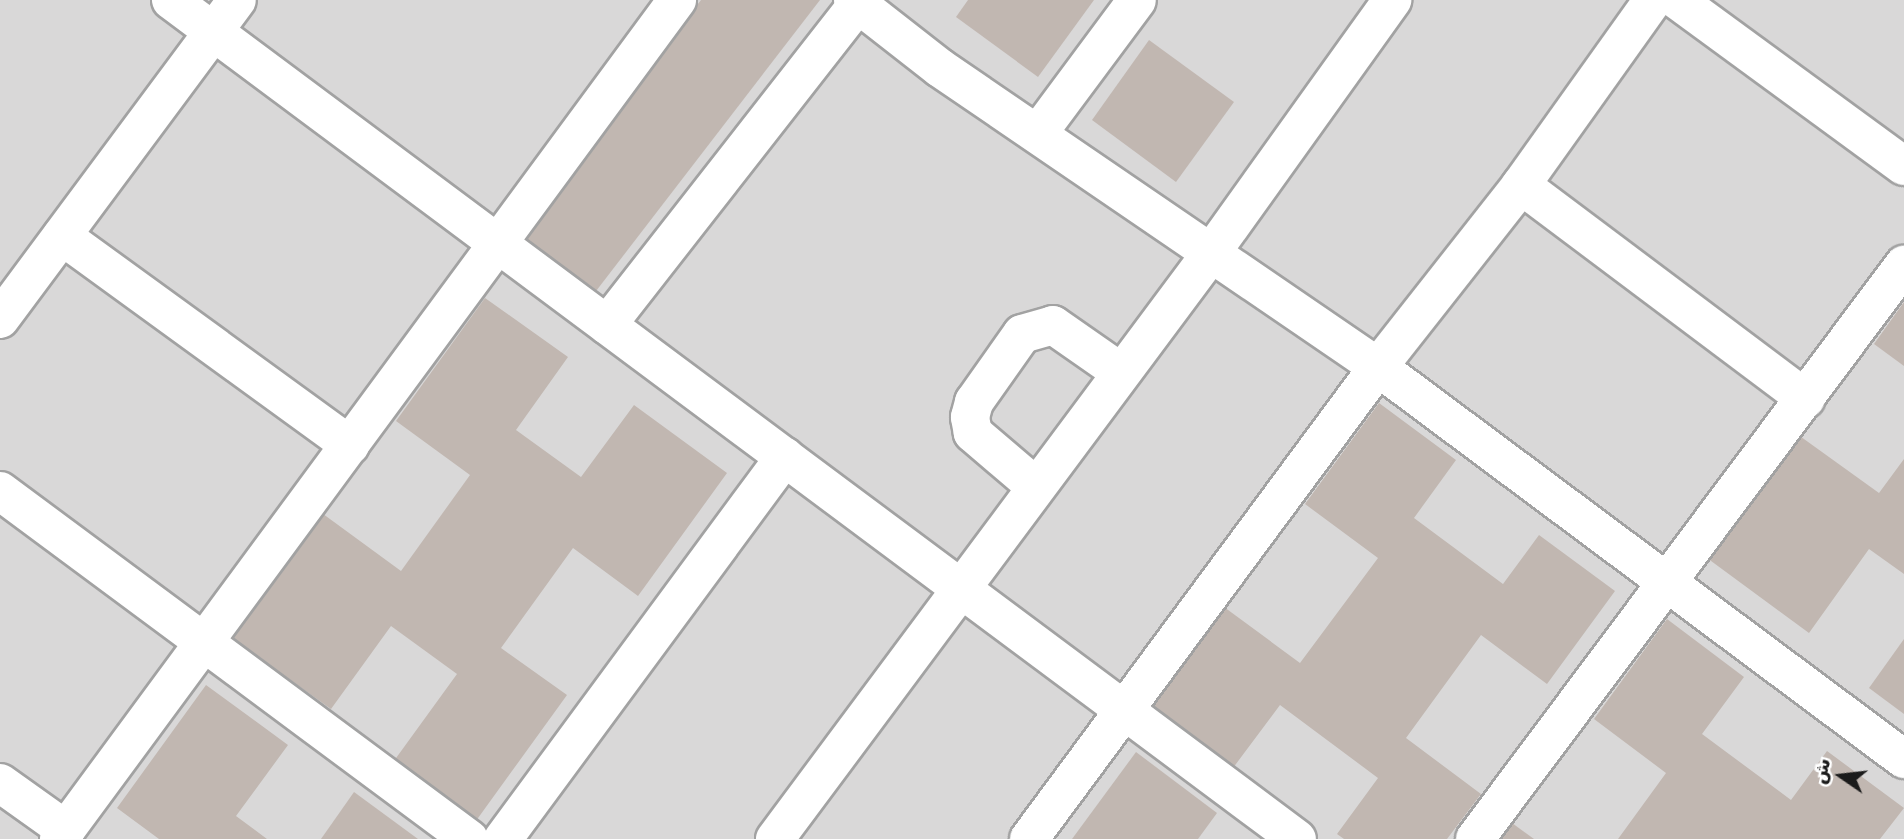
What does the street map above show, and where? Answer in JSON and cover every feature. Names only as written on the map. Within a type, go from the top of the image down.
[{"type":"street","points":[[171,0],[1297,839]]},
{"type":"street","points":[[0,319],[237,0]]},
{"type":"street","points":[[0,783],[63,834],[677,0]]},
{"type":"street","points":[[1038,132],[1137,0]]},
{"type":"street","points":[[775,839],[1119,371],[1209,256],[1392,0]]},
{"type":"street","points":[[1029,839],[1378,367],[1521,185],[1653,0]]},
{"type":"street","points":[[1677,0],[1904,166]]},
{"type":"street","points":[[607,325],[855,2],[940,68],[1038,132],[1209,256],[1378,367],[1904,760]]},
{"type":"street","points":[[1521,185],[1805,399]]},
{"type":"street","points":[[62,236],[350,445]]},
{"type":"street","points":[[1475,839],[1904,265]]},
{"type":"street","points":[[1035,486],[973,433],[970,417],[974,402],[1022,334],[1053,325],[1119,371]]},
{"type":"street","points":[[503,839],[785,457]]},
{"type":"street","points":[[0,491],[469,839]]},
{"type":"shaded area","points":[[0,0],[1904,0],[1904,839],[0,839]]},
{"type":"building","points":[[701,0],[820,0],[593,295],[519,238]]},
{"type":"building","points":[[968,0],[1094,0],[1038,77],[956,17]]},
{"type":"building","points":[[1149,40],[1234,102],[1176,182],[1092,120]]},
{"type":"building","points":[[485,298],[568,357],[516,430],[581,477],[634,405],[727,473],[638,596],[573,548],[501,648],[567,695],[473,825],[391,765],[457,674],[391,626],[331,709],[229,636],[319,511],[401,571],[470,475],[396,421]]},
{"type":"building","points":[[1904,302],[1904,366],[1874,344]]},
{"type":"building","points":[[1379,403],[1456,460],[1414,518],[1503,584],[1539,535],[1615,591],[1547,684],[1481,635],[1406,738],[1481,794],[1447,839],[1344,839],[1337,834],[1378,778],[1280,705],[1233,768],[1150,707],[1224,607],[1300,663],[1378,558],[1305,504]]},
{"type":"building","points":[[1797,434],[1879,493],[1904,459],[1904,574],[1869,549],[1809,633],[1707,558]]},
{"type":"building","points":[[1667,619],[1744,677],[1702,734],[1791,800],[1827,751],[1904,808],[1880,839],[1618,839],[1666,773],[1594,719]]},
{"type":"building","points":[[1904,639],[1904,714],[1869,688]]},
{"type":"building","points":[[206,685],[288,745],[236,816],[267,839],[159,839],[117,808]]},
{"type":"building","points":[[1136,752],[1217,813],[1198,839],[1072,839]]},
{"type":"building","points":[[354,792],[418,839],[321,839]]},
{"type":"building","points":[[1512,823],[1534,839],[1500,839]]}]
